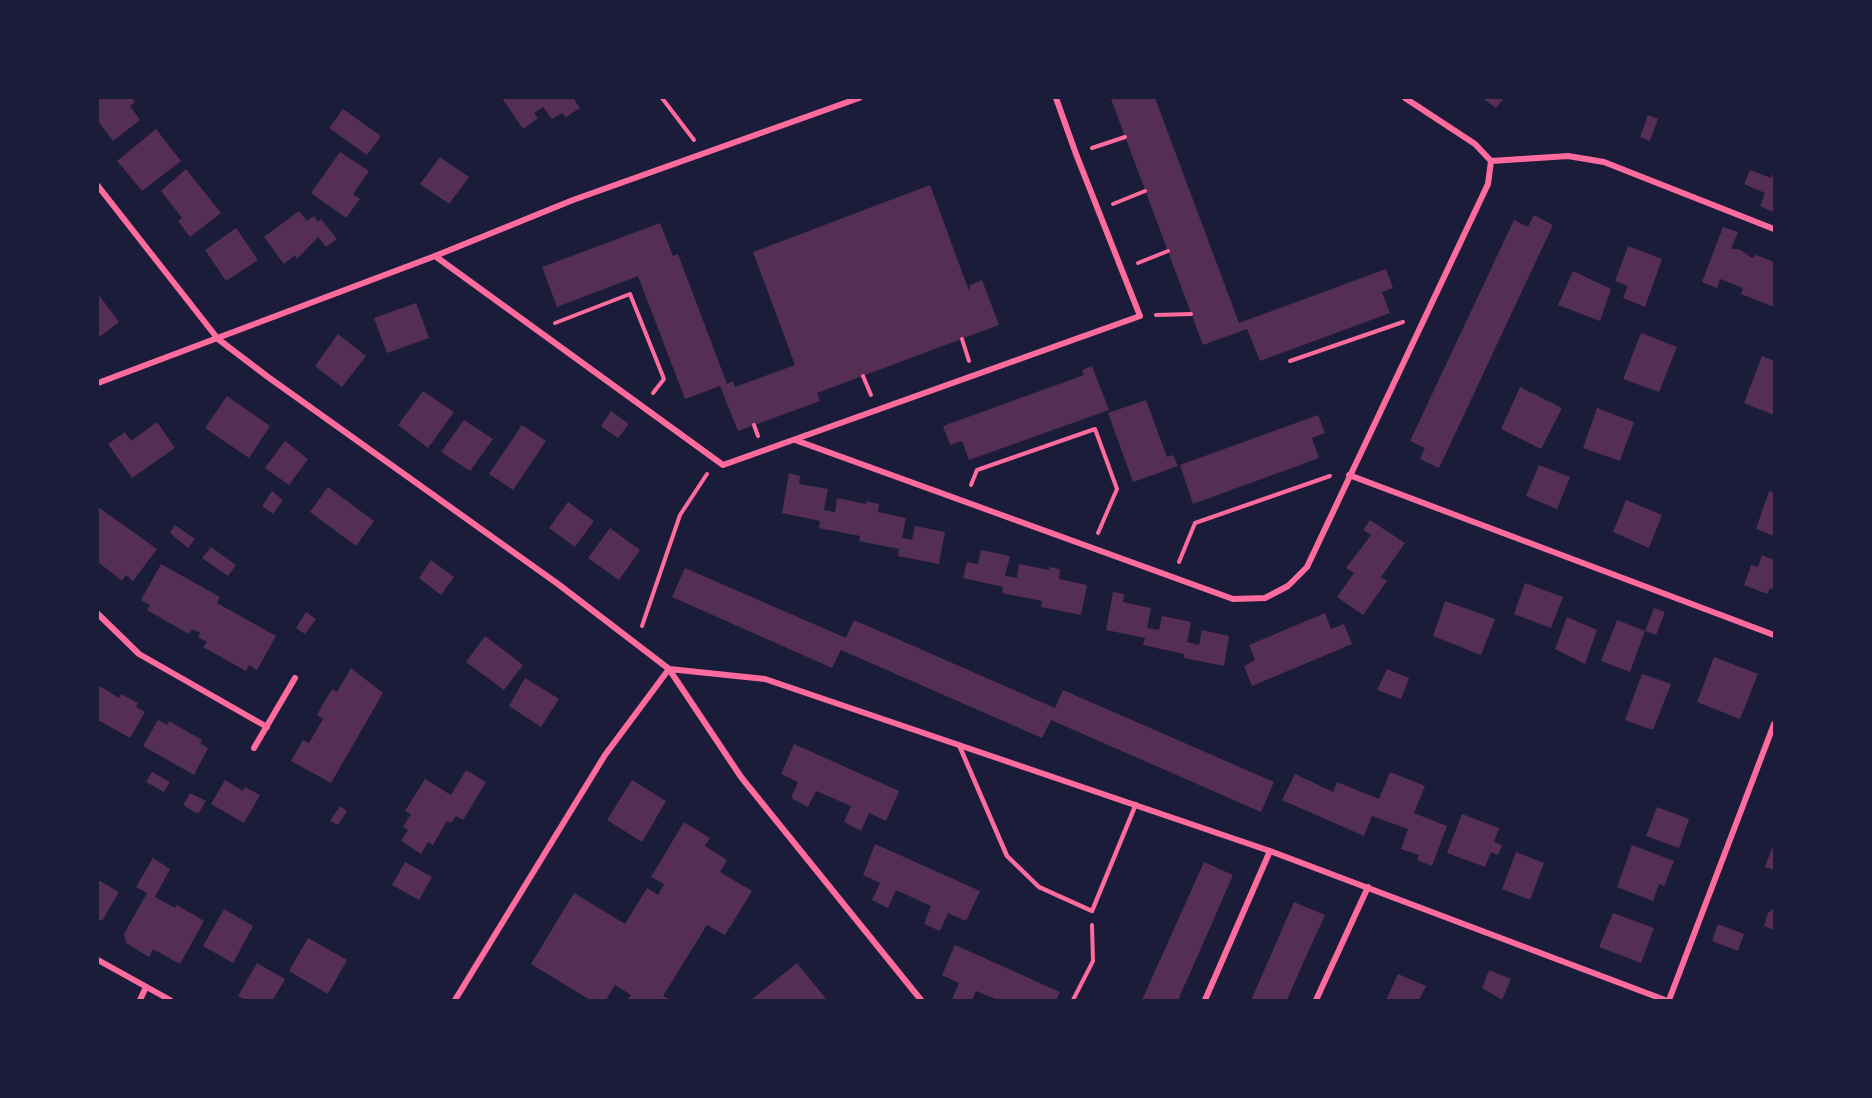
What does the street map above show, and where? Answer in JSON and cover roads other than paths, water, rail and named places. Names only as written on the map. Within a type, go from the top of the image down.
[{"type":"street","points":[[98,383],[435,256],[573,200],[705,155],[859,98]]},
{"type":"street","points":[[435,256],[723,465],[1140,316],[1056,98]]},
{"type":"street","points":[[1405,98],[1475,144],[1491,161]]},
{"type":"street","points":[[1491,161],[1568,156],[1604,162],[1774,229]]},
{"type":"street","points":[[795,440],[1233,598],[1265,598],[1288,586],[1307,567],[1488,184],[1491,161]]},
{"type":"street","points":[[98,186],[218,339],[558,584],[669,669],[741,777],[921,1000]]},
{"type":"street","points":[[1350,475],[1774,635]]},
{"type":"street","points":[[98,614],[139,654],[267,726]]},
{"type":"street","points":[[669,669],[765,679],[1270,851],[1667,1000],[1774,724]]},
{"type":"street","points":[[455,1000],[605,755],[669,669]]},
{"type":"street","points":[[254,748],[295,678]]},
{"type":"street","points":[[1206,1000],[1270,851]]},
{"type":"street","points":[[1317,1000],[1368,887]]},
{"type":"street","points":[[98,960],[170,1000]]},
{"type":"street","points":[[140,1000],[146,987]]},
{"type":"lane","points":[[959,745],[1007,856],[1039,887],[1092,911],[1136,804]]}]
